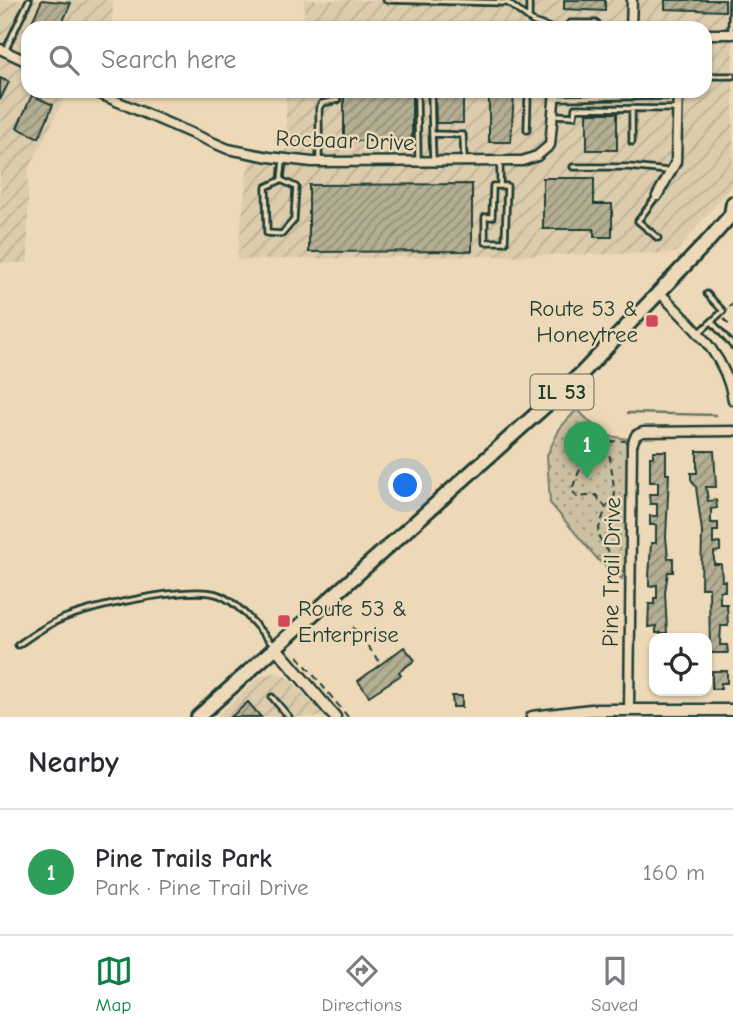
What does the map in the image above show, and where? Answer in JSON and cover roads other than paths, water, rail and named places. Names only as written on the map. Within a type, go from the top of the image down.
[{"type":"main road","name":"IL 53","points":[[198,717],[549,404],[660,293],[732,211]]},
{"type":"street","points":[[632,0],[632,21]]},
{"type":"street","points":[[712,34],[732,34]]},
{"type":"street","points":[[2,50],[21,59]]},
{"type":"street","name":"Rocbaar Drive","points":[[109,98],[228,149],[283,159],[319,162],[500,161],[537,156],[550,145],[554,98]]},
{"type":"street","points":[[657,196],[676,162],[678,98]]},
{"type":"street","points":[[660,293],[699,333],[721,361],[731,379],[733,400]]},
{"type":"street","name":"Pine Trail Drive","points":[[629,710],[632,445],[636,435],[643,432],[733,431]]},
{"type":"street","points":[[276,648],[335,717]]},
{"type":"street","points":[[532,717],[556,712],[733,710]]},
{"type":"lane","points":[[2,50],[29,0]]},
{"type":"lane","points":[[386,0],[509,3],[535,21]]},
{"type":"lane","points":[[528,18],[529,0]]},
{"type":"lane","points":[[732,0],[732,34]]},
{"type":"lane","points":[[712,76],[733,76]]},
{"type":"lane","points":[[417,98],[418,161]]},
{"type":"lane","points":[[431,98],[433,161]]},
{"type":"lane","points":[[527,130],[528,98]]},
{"type":"lane","points":[[319,162],[319,108],[323,103],[338,100]]},
{"type":"lane","points":[[554,116],[574,116],[575,108],[679,109]]},
{"type":"lane","points":[[632,109],[632,142]]},
{"type":"lane","points":[[432,134],[463,135],[464,161]]},
{"type":"lane","points":[[281,180],[283,159]]},
{"type":"lane","points":[[500,161],[500,186]]},
{"type":"lane","points":[[573,167],[629,167],[671,172]]},
{"type":"lane","points":[[281,180],[296,187],[294,219],[282,234],[267,233],[266,187],[281,180]]},
{"type":"lane","points":[[493,186],[500,186],[507,186],[505,242],[485,242],[485,217],[492,217],[493,186]]},
{"type":"lane","points":[[657,196],[638,221],[658,238]]},
{"type":"lane","points":[[699,333],[723,311],[707,294]]},
{"type":"lane","points":[[712,322],[733,346]]},
{"type":"lane","points":[[18,645],[55,621],[88,609],[186,593],[218,594],[240,610],[276,648]]},
{"type":"lane","points":[[272,697],[289,717]]},
{"type":"waterway","points":[[628,413],[716,415]]},
{"type":"place","name":"Route 53 & Honeytree","points":[[652,321]]},
{"type":"place","name":"Pine Trails Park","points":[[587,479]]},
{"type":"place","name":"Route 53 & Enterprise","points":[[284,621]]}]
